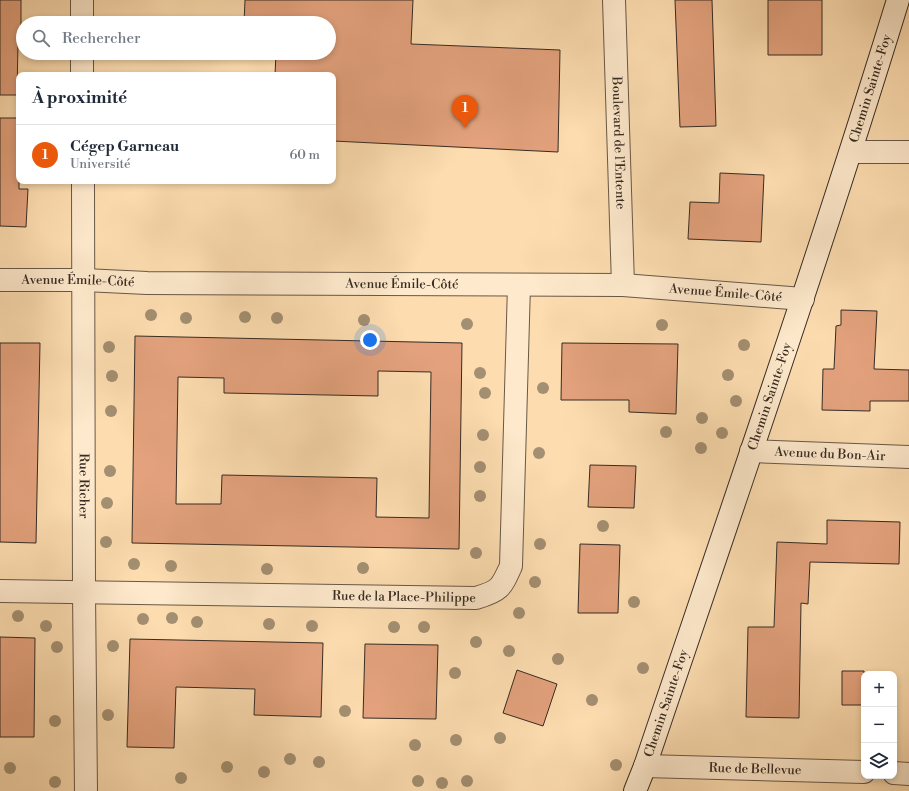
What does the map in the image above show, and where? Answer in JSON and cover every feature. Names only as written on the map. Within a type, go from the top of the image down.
[{"type":"street","points":[[82,0],[82,16]]},
{"type":"street","name":"Boulevard de l'Entente","points":[[614,0],[623,285]]},
{"type":"street","name":"Chemin Sainte-Foy","points":[[635,791],[645,766],[852,152],[898,0]]},
{"type":"street","points":[[82,60],[82,72]]},
{"type":"street","points":[[852,152],[909,152]]},
{"type":"street","name":"Rue Richer","points":[[84,184],[84,593],[86,791]]},
{"type":"street","name":"Avenue Émile-Côté","points":[[0,280],[84,280],[147,283],[623,285],[803,299]]},
{"type":"street","name":"Rue de la Place-Philippe","points":[[0,591],[476,598],[492,593],[502,585],[511,566],[519,285]]},
{"type":"street","name":"Avenue du Bon-Air","points":[[751,451],[909,457]]},
{"type":"street","name":"Rue de Bellevue","points":[[645,766],[861,772]]},
{"type":"street","points":[[897,773],[909,774]]},
{"type":"building","points":[[0,0],[21,0],[21,16],[16,16],[16,60],[18,60],[16,95],[0,95]]},
{"type":"building","points":[[245,0],[413,0],[411,44],[560,50],[558,152],[336,141],[336,72],[275,72],[276,60],[336,60],[336,16],[244,16]]},
{"type":"building","points":[[675,0],[712,0],[716,126],[680,127]]},
{"type":"building","points":[[768,0],[822,0],[822,55],[768,55]]},
{"type":"building","points":[[0,118],[16,118],[16,184],[19,184],[19,189],[28,189],[26,227],[0,226]]},
{"type":"building","points":[[720,173],[764,175],[761,242],[688,239],[690,202],[719,203]]},
{"type":"building","points":[[841,310],[877,311],[874,369],[909,370],[909,401],[870,401],[870,411],[822,410],[823,369],[834,369],[836,326],[841,325]]},
{"type":"building","points":[[135,336],[462,343],[459,549],[132,543]],"holes":[[[378,371],[431,372],[429,518],[376,517],[377,478],[222,475],[221,504],[176,504],[178,377],[224,378],[224,393],[378,396]]]},
{"type":"building","points":[[0,343],[40,343],[36,543],[0,542]]},
{"type":"building","points":[[562,343],[678,344],[676,414],[629,412],[629,400],[561,400]]},
{"type":"building","points":[[590,465],[636,466],[634,508],[588,507]]},
{"type":"building","points":[[827,520],[900,522],[899,564],[810,562],[808,604],[801,603],[799,718],[746,717],[748,627],[774,627],[777,542],[827,544]]},
{"type":"building","points":[[580,544],[620,545],[618,613],[578,613]]},
{"type":"building","points":[[0,637],[35,638],[34,737],[0,737]]},
{"type":"building","points":[[130,639],[323,643],[321,717],[254,715],[255,689],[176,687],[174,748],[127,747]]},
{"type":"building","points":[[365,644],[438,645],[436,719],[363,718]]},
{"type":"building","points":[[517,670],[557,684],[543,726],[503,713]]},
{"type":"building","points":[[842,671],[861,671],[861,705],[842,705]]},
{"type":"place","name":"Cégep Garneau","points":[[465,128]]}]
